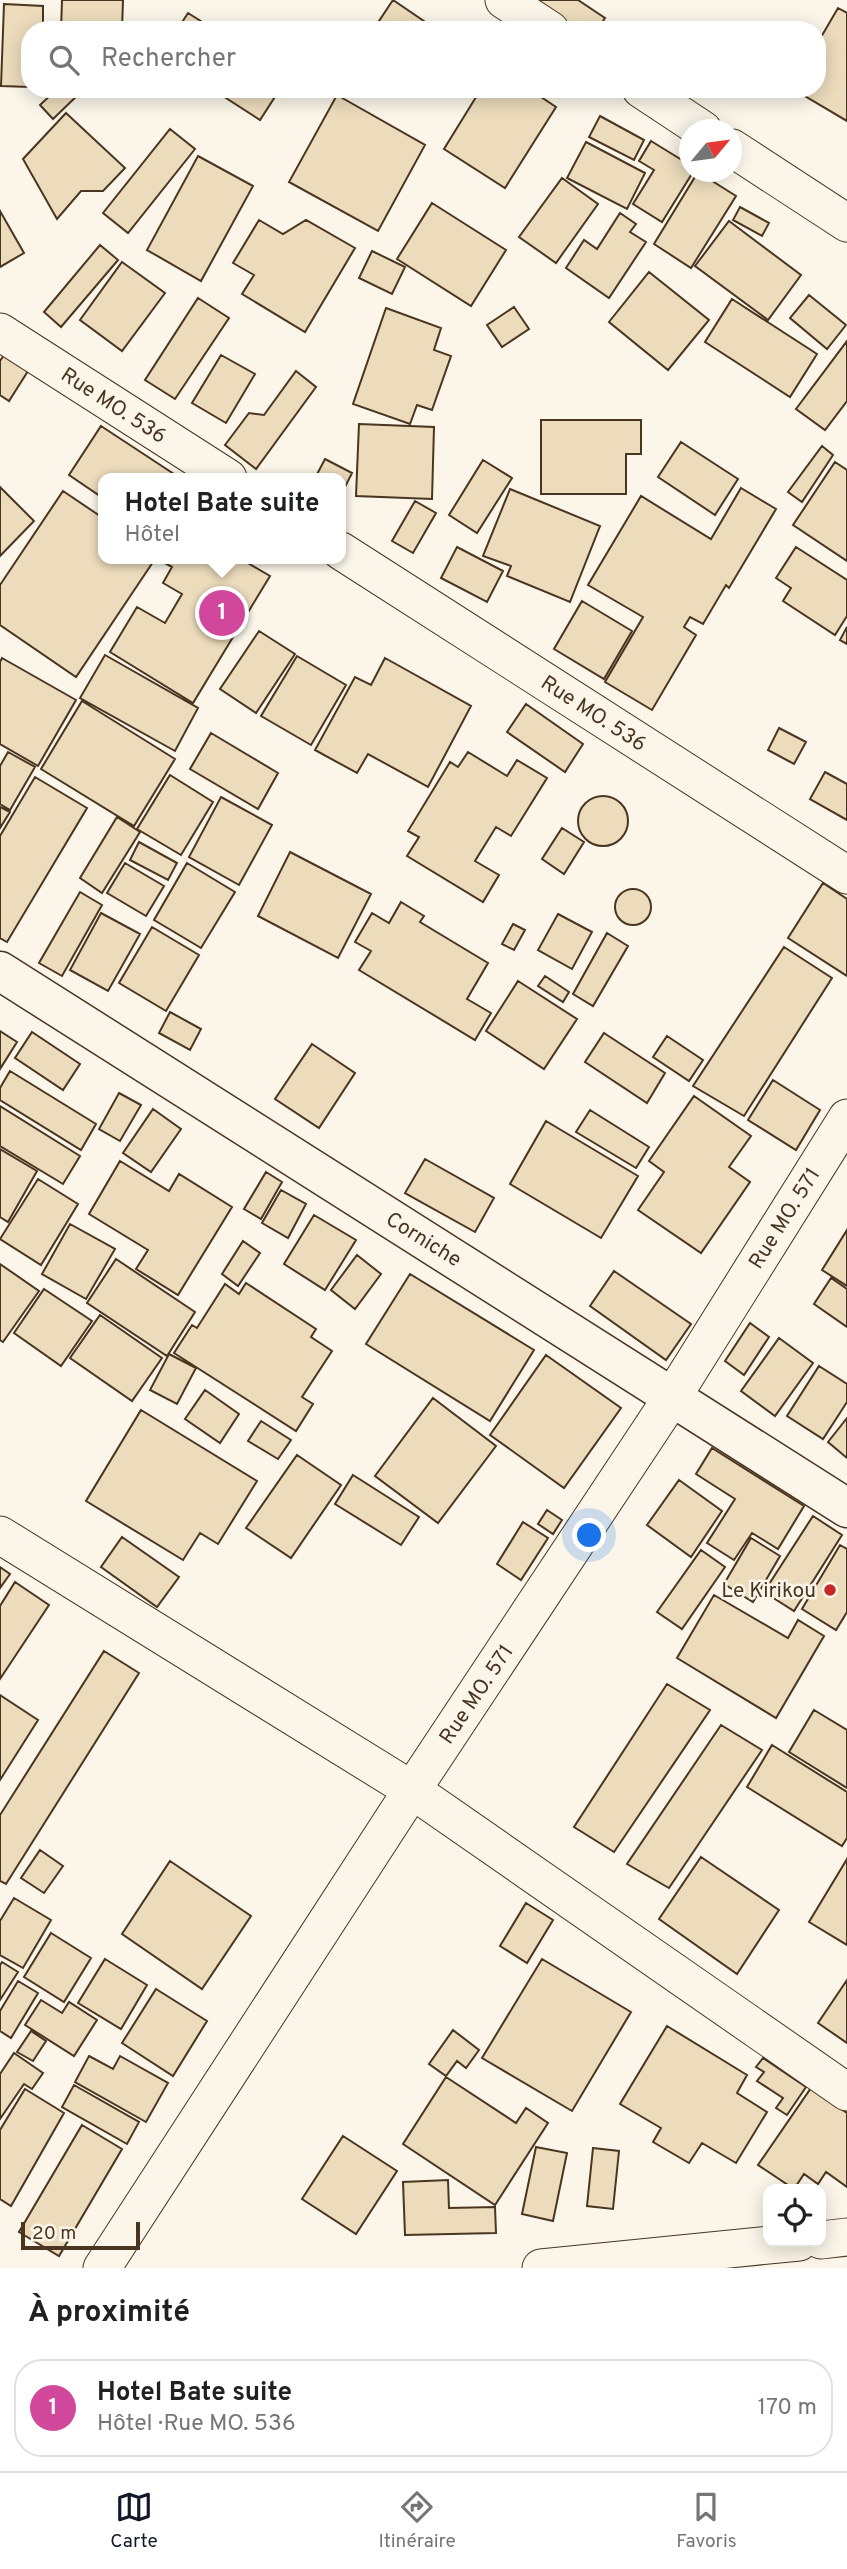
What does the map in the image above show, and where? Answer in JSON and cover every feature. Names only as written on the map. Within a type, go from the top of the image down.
[{"type":"street","points":[[504,0],[536,21]]},
{"type":"street","points":[[655,98],[686,119]]},
{"type":"street","points":[[742,155],[847,223]]},
{"type":"street","name":"Rue MO. 536","points":[[0,332],[220,473]]},
{"type":"street","name":"Rue MO. 536","points":[[346,554],[847,875]]},
{"type":"street","name":"Corniche","points":[[0,971],[847,1508]]},
{"type":"street","name":"Rue MO. 571","points":[[102,2268],[412,1790],[673,1396],[847,1118]]},
{"type":"street","points":[[0,1535],[412,1790],[847,2092]]},
{"type":"street","points":[[826,2239],[847,2237]]},
{"type":"street","points":[[541,2268],[763,2246]]},
{"type":"building","points":[[62,0],[123,0],[122,21],[61,21]]},
{"type":"building","points":[[393,0],[424,21],[379,21]]},
{"type":"building","points":[[530,0],[578,0],[605,18],[603,21],[553,21]]},
{"type":"building","points":[[4,4],[43,6],[43,21],[21,21],[21,87],[1,86]]},
{"type":"building","points":[[838,8],[847,13],[847,121],[808,98],[826,98],[826,29]]},
{"type":"building","points":[[188,13],[201,21],[183,21]]},
{"type":"building","points":[[47,98],[75,98],[53,119],[40,105]]},
{"type":"building","points":[[226,98],[274,98],[260,120]]},
{"type":"building","points":[[335,98],[342,98],[425,145],[378,231],[289,182]]},
{"type":"building","points":[[475,98],[542,98],[556,107],[505,188],[444,149]]},
{"type":"building","points":[[66,113],[125,168],[103,191],[81,191],[57,219],[23,159]]},
{"type":"building","points":[[600,116],[644,140],[634,160],[589,137]]},
{"type":"building","points":[[170,129],[195,149],[128,233],[103,213]]},
{"type":"building","points":[[651,141],[679,158],[679,182],[687,182],[662,222],[633,204],[654,170],[639,161]]},
{"type":"building","points":[[586,142],[645,173],[627,209],[567,178]]},
{"type":"building","points":[[198,156],[253,186],[201,281],[147,250]]},
{"type":"building","points":[[562,178],[598,204],[556,263],[519,237]]},
{"type":"building","points":[[692,182],[714,182],[736,196],[691,268],[654,244]]},
{"type":"building","points":[[432,203],[506,250],[471,306],[397,259]]},
{"type":"building","points":[[740,207],[769,223],[762,236],[733,220]]},
{"type":"building","points":[[0,211],[24,253],[0,267]]},
{"type":"building","points":[[620,213],[636,224],[630,232],[646,242],[609,298],[566,268],[584,240],[597,249]]},
{"type":"building","points":[[259,220],[283,234],[306,220],[355,248],[305,332],[242,294],[254,275],[233,263]]},
{"type":"building","points":[[729,221],[801,275],[768,320],[695,266]]},
{"type":"building","points":[[100,245],[118,260],[61,327],[44,312]]},
{"type":"building","points":[[372,251],[405,267],[392,294],[359,278]]},
{"type":"building","points":[[122,262],[165,293],[122,351],[80,320]]},
{"type":"building","points":[[649,272],[709,320],[668,370],[609,322]]},
{"type":"building","points":[[809,295],[846,325],[827,349],[790,318]]},
{"type":"building","points":[[198,298],[229,318],[175,399],[145,380]]},
{"type":"building","points":[[732,299],[817,354],[790,397],[705,342]]},
{"type":"building","points":[[514,307],[529,329],[502,347],[487,325]]},
{"type":"building","points":[[386,308],[441,328],[434,350],[451,356],[432,410],[417,405],[410,424],[353,404]]},
{"type":"building","points":[[847,341],[847,401],[825,430],[796,409]]},
{"type":"building","points":[[4,355],[28,371],[9,401],[0,395],[0,361]]},
{"type":"building","points":[[221,355],[255,374],[226,423],[192,403]]},
{"type":"building","points":[[296,371],[316,387],[256,469],[225,445],[249,413],[264,415]]},
{"type":"building","points":[[541,420],[641,420],[641,454],[626,454],[626,494],[541,494]]},
{"type":"building","points":[[359,424],[434,427],[432,499],[356,496]]},
{"type":"building","points":[[101,426],[172,473],[98,473],[98,495],[69,475]]},
{"type":"building","points":[[681,442],[738,479],[715,515],[658,477]]},
{"type":"building","points":[[822,446],[833,455],[802,502],[788,492]]},
{"type":"building","points":[[325,459],[352,473],[346,485],[346,473],[318,473]]},
{"type":"building","points":[[483,460],[512,478],[477,533],[449,515]]},
{"type":"building","points":[[835,462],[847,470],[847,561],[793,525]]},
{"type":"building","points":[[0,487],[34,521],[0,556]]},
{"type":"building","points":[[741,488],[776,509],[729,588],[726,585],[703,624],[690,617],[684,627],[696,635],[652,710],[605,682],[643,617],[588,585],[641,496],[711,539]]},
{"type":"building","points":[[510,489],[600,526],[570,602],[507,576],[511,566],[483,556]]},
{"type":"building","points":[[63,491],[98,515],[98,564],[152,564],[76,677],[0,625],[0,585]]},
{"type":"building","points":[[415,501],[436,513],[413,553],[392,541]]},
{"type":"building","points":[[457,547],[503,571],[487,602],[441,578]]},
{"type":"building","points":[[796,547],[847,580],[847,616],[835,635],[783,601],[791,588],[776,578]]},
{"type":"building","points":[[166,564],[250,564],[270,576],[193,703],[110,652],[137,607],[165,623],[182,594],[163,583],[172,567]]},
{"type":"building","points":[[582,601],[632,631],[604,679],[554,649]]},
{"type":"building","points":[[847,627],[847,644],[840,640]]},
{"type":"building","points":[[259,631],[295,654],[256,713],[220,689]]},
{"type":"building","points":[[105,655],[198,708],[175,751],[80,698]]},
{"type":"building","points":[[297,656],[346,685],[311,745],[261,716]]},
{"type":"building","points":[[2,658],[76,700],[38,766],[0,744]]},
{"type":"building","points":[[385,658],[471,706],[428,787],[368,754],[357,773],[315,750],[355,677],[371,685]]},
{"type":"building","points":[[82,701],[175,759],[134,826],[41,769]]},
{"type":"building","points":[[526,704],[583,744],[565,772],[507,732]]},
{"type":"building","points":[[779,728],[806,742],[794,764],[768,750]]},
{"type":"building","points":[[211,733],[278,773],[258,809],[190,769]]},
{"type":"building","points":[[8,752],[35,767],[10,810],[0,804],[0,766]]},
{"type":"building","points":[[468,752],[507,776],[517,760],[547,778],[511,836],[496,827],[475,861],[499,875],[483,902],[407,856],[419,837],[408,831],[450,762],[458,767]]},
{"type":"building","points":[[825,772],[847,784],[847,820],[810,799]]},
{"type":"building","points":[[170,775],[213,802],[181,855],[137,829]]},
{"type":"building","points":[[35,777],[87,808],[7,942],[0,938],[0,836]]},
{"type":"building","points":[[603,796],[621,803],[628,821],[621,839],[603,846],[585,839],[578,821],[585,803]]},
{"type":"building","points":[[221,797],[272,825],[239,885],[189,857]]},
{"type":"building","points":[[0,807],[10,812],[0,828]]},
{"type":"building","points":[[117,817],[140,832],[102,893],[80,878]]},
{"type":"building","points":[[562,828],[584,842],[564,874],[542,859]]},
{"type":"building","points":[[139,842],[177,863],[168,880],[130,860]]},
{"type":"building","points":[[290,852],[371,894],[338,958],[258,916]]},
{"type":"building","points":[[125,863],[164,886],[146,916],[107,893]]},
{"type":"building","points":[[187,863],[235,892],[201,948],[154,920]]},
{"type":"building","points":[[823,883],[847,899],[847,976],[788,938]]},
{"type":"building","points":[[633,889],[646,894],[651,907],[646,920],[633,925],[620,920],[615,907],[620,894]]},
{"type":"building","points":[[80,892],[102,905],[62,976],[39,963]]},
{"type":"building","points":[[401,902],[424,916],[420,922],[488,963],[467,999],[491,1013],[475,1040],[359,970],[371,951],[355,942],[372,913],[389,923]]},
{"type":"building","points":[[101,913],[140,934],[108,991],[70,970]]},
{"type":"building","points":[[558,914],[592,932],[572,969],[538,950]]},
{"type":"building","points":[[513,924],[525,930],[514,950],[502,944]]},
{"type":"building","points":[[152,927],[199,955],[166,1011],[119,983]]},
{"type":"building","points":[[607,933],[628,946],[593,1006],[573,994]]},
{"type":"building","points":[[784,947],[832,978],[744,1116],[693,1086]]},
{"type":"building","points":[[545,976],[569,992],[563,1002],[538,986]]},
{"type":"building","points":[[518,981],[577,1019],[544,1069],[486,1031]]},
{"type":"building","points":[[170,1012],[201,1029],[190,1050],[159,1033]]},
{"type":"building","points":[[0,1031],[17,1042],[0,1069]]},
{"type":"building","points":[[32,1032],[80,1064],[63,1090],[15,1058]]},
{"type":"building","points":[[604,1033],[665,1073],[647,1103],[585,1062]]},
{"type":"building","points":[[667,1036],[703,1060],[689,1081],[653,1057]]},
{"type":"building","points":[[312,1044],[355,1073],[319,1128],[275,1099]]},
{"type":"building","points":[[10,1071],[96,1124],[81,1150],[0,1100],[0,1088]]},
{"type":"building","points":[[773,1080],[820,1110],[796,1150],[748,1120]]},
{"type":"building","points":[[119,1093],[141,1105],[120,1141],[99,1129]]},
{"type":"building","points":[[694,1096],[751,1136],[729,1167],[750,1182],[701,1253],[638,1210],[664,1172],[649,1161]]},
{"type":"building","points":[[0,1106],[80,1156],[63,1184],[0,1146]]},
{"type":"building","points":[[153,1109],[181,1129],[151,1172],[123,1153]]},
{"type":"building","points":[[590,1110],[649,1147],[636,1168],[576,1132]]},
{"type":"building","points":[[546,1121],[638,1176],[601,1238],[510,1184]]},
{"type":"building","points":[[0,1149],[37,1171],[8,1222],[0,1217]]},
{"type":"building","points":[[425,1159],[494,1198],[475,1232],[405,1193]]},
{"type":"building","points":[[120,1161],[169,1191],[179,1174],[232,1207],[178,1295],[136,1269],[148,1250],[89,1214]]},
{"type":"building","points":[[266,1172],[282,1182],[261,1219],[244,1209]]},
{"type":"building","points":[[38,1179],[78,1204],[41,1265],[0,1239]]},
{"type":"building","points":[[281,1190],[306,1204],[288,1238],[262,1223]]},
{"type":"building","points":[[314,1215],[356,1240],[325,1290],[284,1264]]},
{"type":"building","points":[[70,1224],[115,1249],[86,1299],[42,1274]]},
{"type":"building","points":[[847,1230],[847,1286],[822,1270]]},
{"type":"building","points":[[243,1241],[260,1253],[238,1286],[222,1274]]},
{"type":"building","points":[[357,1255],[381,1274],[355,1309],[331,1290]]},
{"type":"building","points":[[116,1259],[195,1312],[167,1356],[87,1303]]},
{"type":"building","points":[[0,1264],[39,1291],[3,1342],[0,1340]]},
{"type":"building","points":[[614,1271],[691,1324],[666,1360],[590,1306]]},
{"type":"building","points":[[410,1274],[534,1350],[490,1421],[366,1344]]},
{"type":"building","points":[[831,1278],[847,1289],[847,1327],[814,1304]]},
{"type":"building","points":[[246,1283],[316,1329],[311,1337],[332,1351],[302,1397],[313,1404],[296,1431],[174,1353],[192,1325],[197,1328],[225,1284],[239,1294]]},
{"type":"building","points":[[44,1289],[92,1321],[61,1366],[14,1333]]},
{"type":"building","points":[[100,1315],[162,1358],[132,1401],[70,1358]]},
{"type":"building","points":[[750,1323],[769,1337],[744,1375],[725,1361]]},
{"type":"building","points":[[779,1338],[813,1363],[775,1416],[741,1391]]},
{"type":"building","points":[[169,1354],[196,1368],[177,1404],[150,1390]]},
{"type":"building","points":[[546,1355],[621,1408],[564,1488],[490,1435]]},
{"type":"building","points":[[819,1366],[847,1384],[847,1402],[823,1439],[787,1416]]},
{"type":"building","points":[[205,1390],[239,1414],[220,1443],[185,1419]]},
{"type":"building","points":[[433,1398],[496,1446],[438,1523],[375,1476]]},
{"type":"building","points":[[141,1410],[257,1481],[218,1544],[200,1533],[183,1560],[86,1501]]},
{"type":"building","points":[[847,1418],[847,1458],[828,1442]]},
{"type":"building","points":[[261,1421],[291,1440],[278,1459],[248,1441]]},
{"type":"building","points":[[712,1448],[804,1506],[778,1549],[752,1533],[734,1560],[707,1543],[735,1499],[696,1474]]},
{"type":"building","points":[[297,1455],[341,1485],[291,1558],[246,1528]]},
{"type":"building","points":[[353,1475],[419,1517],[401,1545],[335,1504]]},
{"type":"building","points":[[679,1480],[722,1511],[691,1557],[647,1525]]},
{"type":"building","points":[[547,1510],[562,1520],[553,1534],[538,1524]]},
{"type":"building","points":[[813,1516],[842,1535],[794,1611],[764,1592]]},
{"type":"building","points":[[523,1522],[548,1538],[521,1580],[497,1564]]},
{"type":"building","points":[[122,1537],[179,1577],[157,1607],[101,1567]]},
{"type":"building","points":[[751,1538],[780,1556],[753,1602],[724,1584]]},
{"type":"building","points":[[840,1545],[847,1549],[847,1612],[836,1630],[802,1609]]},
{"type":"building","points":[[701,1550],[725,1567],[682,1629],[657,1612]]},
{"type":"building","points":[[0,1567],[10,1574],[0,1588]]},
{"type":"building","points":[[15,1582],[49,1605],[0,1679],[0,1606]]},
{"type":"building","points":[[714,1595],[788,1638],[798,1620],[824,1636],[776,1718],[677,1658]]},
{"type":"building","points":[[104,1651],[139,1673],[6,1884],[0,1881],[0,1815]]},
{"type":"building","points":[[667,1684],[710,1710],[614,1852],[574,1827]]},
{"type":"building","points":[[0,1695],[38,1720],[0,1780]]},
{"type":"building","points":[[814,1710],[847,1730],[847,1788],[789,1752]]},
{"type":"building","points":[[721,1725],[762,1750],[669,1888],[627,1864]]},
{"type":"building","points":[[772,1745],[847,1792],[847,1838],[842,1846],[747,1787]]},
{"type":"building","points":[[40,1850],[63,1866],[44,1893],[21,1878]]},
{"type":"building","points":[[701,1857],[779,1910],[737,1974],[659,1919]]},
{"type":"building","points":[[847,1859],[847,1945],[809,1922]]},
{"type":"building","points":[[170,1861],[251,1916],[202,1989],[122,1934]]},
{"type":"building","points":[[14,1898],[51,1920],[23,1968],[0,1955],[0,1921]]},
{"type":"building","points":[[526,1903],[553,1920],[527,1963],[500,1946]]},
{"type":"building","points":[[51,1933],[91,1958],[64,2002],[24,1977]]},
{"type":"building","points":[[105,1959],[147,1985],[121,2029],[78,2003]]},
{"type":"building","points":[[542,1959],[631,2012],[572,2111],[482,2058]]},
{"type":"building","points":[[2,1962],[18,1972],[0,2000],[0,1965]]},
{"type":"building","points":[[847,1980],[847,2043],[818,2023]]},
{"type":"building","points":[[18,1981],[38,1993],[11,2038],[0,2031],[0,2011]]},
{"type":"building","points":[[156,1989],[207,2021],[173,2076],[122,2043]]},
{"type":"building","points":[[41,2000],[62,2013],[69,2002],[97,2020],[74,2056],[25,2025]]},
{"type":"building","points":[[667,2026],[747,2075],[737,2093],[767,2112],[736,2163],[702,2143],[689,2163],[653,2142],[661,2128],[620,2104]]},
{"type":"building","points":[[453,2030],[479,2050],[466,2068],[457,2061],[446,2076],[429,2064]]},
{"type":"building","points":[[31,2031],[46,2041],[33,2061],[17,2052]]},
{"type":"building","points":[[14,2053],[43,2073],[32,2089],[24,2084],[0,2119],[0,2074]]},
{"type":"building","points":[[89,2056],[113,2069],[120,2056],[168,2083],[146,2122],[75,2082]]},
{"type":"building","points":[[763,2058],[806,2087],[787,2115],[776,2108],[783,2098],[757,2081],[764,2072],[756,2067]]},
{"type":"building","points":[[446,2077],[516,2123],[526,2108],[548,2123],[495,2205],[403,2144]]},
{"type":"building","points":[[74,2085],[139,2122],[127,2144],[62,2107]]},
{"type":"building","points":[[811,2088],[847,2113],[847,2187],[826,2172],[818,2184],[804,2174],[797,2184],[786,2184],[758,2165]]},
{"type":"building","points":[[25,2089],[64,2113],[11,2206],[0,2199],[0,2130]]},
{"type":"building","points":[[82,2125],[122,2149],[59,2256],[19,2232]]},
{"type":"building","points":[[343,2136],[397,2171],[356,2234],[302,2199]]},
{"type":"building","points":[[536,2147],[567,2153],[553,2221],[522,2214]]},
{"type":"building","points":[[593,2148],[619,2151],[613,2209],[587,2206]]},
{"type":"building","points":[[448,2180],[449,2208],[495,2207],[496,2233],[405,2235],[403,2182]]},
{"type":"place","name":"Hotel Bate suite","points":[[222,613]]},
{"type":"place","name":"Le Kirikou","points":[[830,1590]]}]
